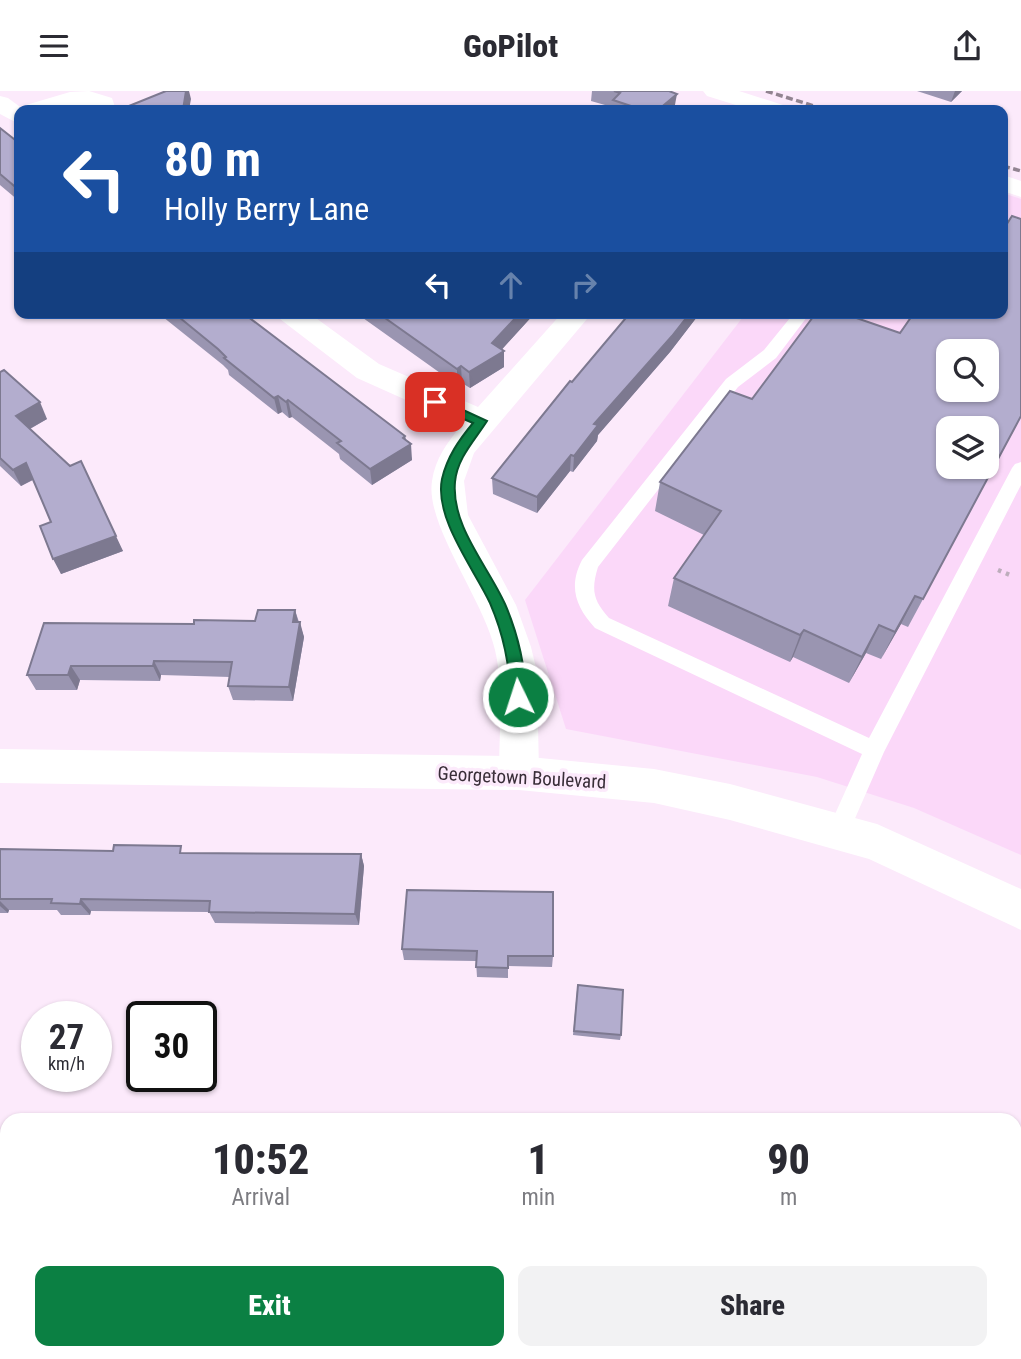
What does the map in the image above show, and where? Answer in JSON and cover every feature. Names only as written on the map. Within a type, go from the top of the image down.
[{"type":"street","points":[[715,91],[759,105]]},
{"type":"street","points":[[48,105],[74,96],[88,95],[97,97],[104,105]]},
{"type":"street","points":[[298,319],[368,371],[481,421]]},
{"type":"street","points":[[519,773],[518,672],[513,647],[498,605],[451,515],[448,481],[459,449],[573,319]]},
{"type":"street","name":"Georgetown Boulevard","points":[[0,766],[519,773],[654,786],[730,802],[877,843],[1021,910]]},
{"type":"lane","points":[[797,319],[770,354],[732,383],[589,565],[582,588],[585,605],[602,623],[874,750]]},
{"type":"lane","points":[[838,832],[874,750],[1021,468]]},
{"type":"shaded area","points":[[1008,195],[1021,199],[1021,855],[914,808],[817,777],[566,729],[525,600],[741,319],[1008,319]]},
{"type":"building","points":[[166,91],[186,91],[184,105],[131,105]]},
{"type":"building","points":[[614,91],[669,91],[677,94],[664,105],[628,105],[613,100],[620,93]]},
{"type":"building","points":[[0,128],[14,139],[14,186],[0,174]]},
{"type":"building","points":[[1012,216],[1021,219],[1021,416],[999,457],[999,416],[936,416],[936,479],[987,479],[923,599],[915,596],[895,632],[879,625],[862,657],[804,630],[800,635],[674,578],[721,511],[660,482],[730,391],[752,399],[812,319],[859,319],[900,333],[910,319],[1008,319],[1008,222]]},
{"type":"building","points":[[181,319],[251,319],[405,436],[403,438],[411,444],[370,469],[337,443],[341,441],[288,400],[286,402],[278,396],[274,398],[224,358],[226,357]]},
{"type":"building","points":[[386,319],[514,319],[492,343],[504,351],[469,372],[461,366],[457,369]]},
{"type":"building","points":[[625,319],[685,319],[594,424],[598,425],[537,497],[492,478],[570,381],[572,382]]},
{"type":"building","points":[[4,370],[40,402],[16,416],[70,466],[81,461],[116,536],[53,559],[40,526],[51,522],[26,463],[13,470],[0,458],[0,372]]},
{"type":"building","points":[[258,610],[295,610],[293,622],[300,622],[289,687],[228,686],[232,662],[154,661],[153,666],[71,666],[68,675],[27,675],[44,623],[194,624],[194,620],[255,621]]},
{"type":"building","points":[[114,845],[181,846],[180,853],[361,854],[355,914],[209,912],[210,901],[81,899],[80,904],[51,903],[52,899],[0,899],[0,849],[113,851]]},
{"type":"building","points":[[407,890],[553,892],[553,956],[508,956],[508,968],[476,967],[477,951],[402,949]]},
{"type":"building","points":[[578,985],[623,990],[621,1035],[574,1031]]},
{"type":"railway","points":[[766,91],[811,105]]},
{"type":"railway","points":[[1008,167],[1021,171]]},
{"type":"route","points":[[435,402],[481,421],[459,449],[448,481],[451,515],[498,605],[513,647],[518,672],[518,697]]}]
